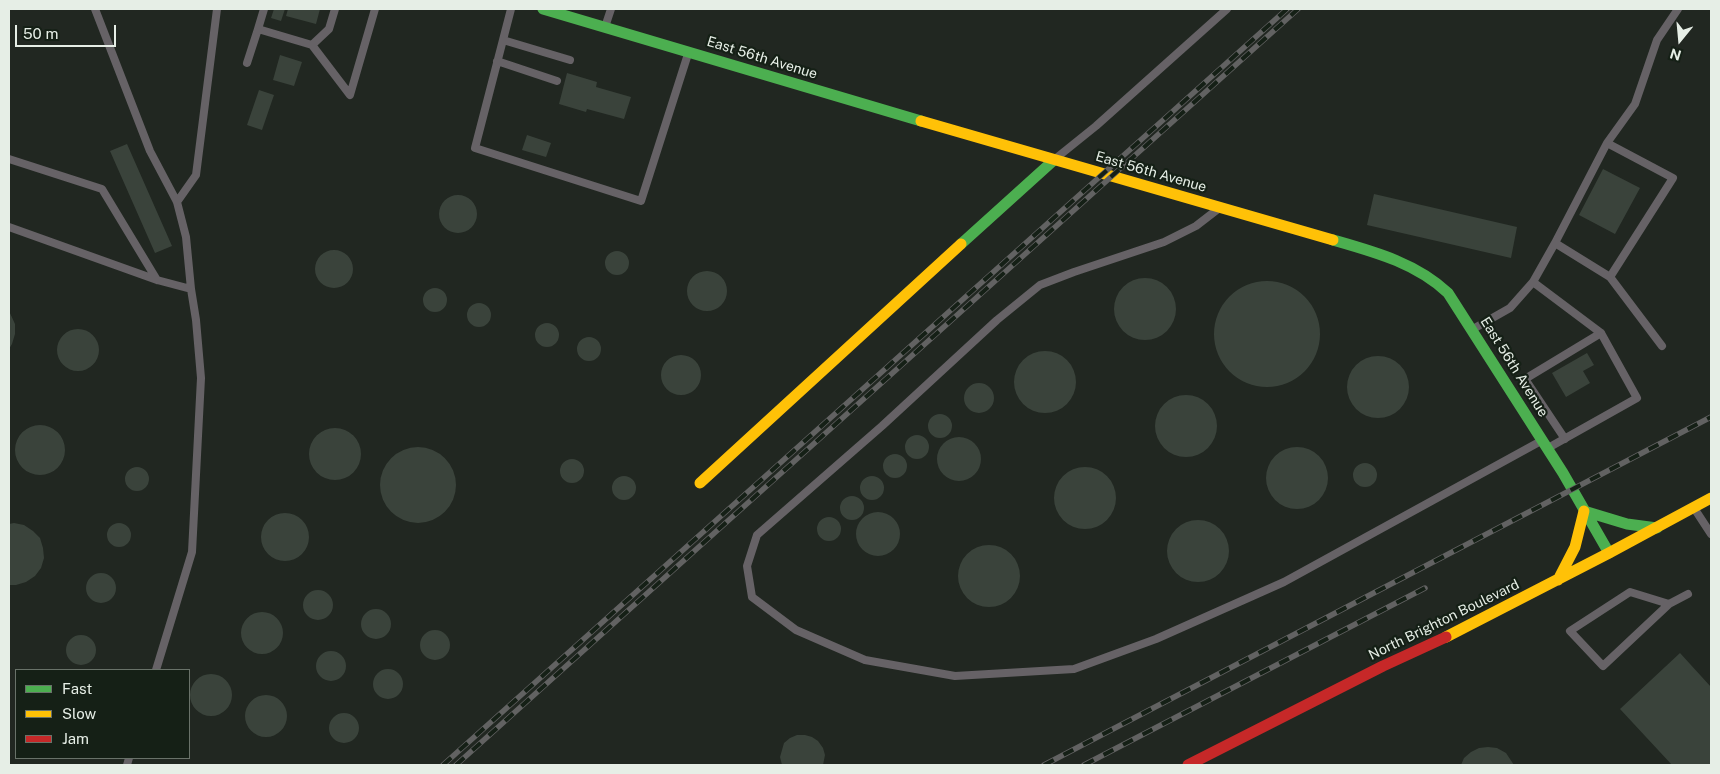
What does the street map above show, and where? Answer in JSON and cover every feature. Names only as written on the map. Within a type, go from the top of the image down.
[{"type":"main road","name":"East 56th Avenue","points":[[546,9],[1054,160],[1366,249],[1415,268],[1433,279],[1448,293],[1545,444],[1609,554]]},
{"type":"main road","points":[[700,483],[1054,160]]},
{"type":"main road","name":"North Brighton Boulevard","points":[[1188,765],[1609,554],[1711,498]]},
{"type":"main road","points":[[1558,580],[1574,553],[1584,511],[1627,524],[1656,528]]},
{"type":"lane","points":[[96,9],[150,151],[177,202],[186,237],[196,320],[201,378],[192,552],[156,669]]},
{"type":"lane","points":[[177,202],[196,175],[217,9]]},
{"type":"lane","points":[[247,64],[264,9]]},
{"type":"lane","points":[[312,45],[329,29],[335,9]]},
{"type":"lane","points":[[258,29],[312,45],[350,94],[375,9]]},
{"type":"lane","points":[[511,9],[475,148],[641,201],[689,52]]},
{"type":"lane","points":[[605,27],[611,9]]},
{"type":"lane","points":[[1054,160],[1096,126],[1227,9]]},
{"type":"lane","points":[[1472,330],[1510,308],[1533,282],[1607,143],[1635,104],[1657,40],[1678,9]]},
{"type":"lane","points":[[503,40],[570,60]]},
{"type":"lane","points":[[497,61],[557,81]]},
{"type":"lane","points":[[1607,143],[1673,178],[1610,276]]},
{"type":"lane","points":[[9,159],[102,189],[157,280]]},
{"type":"lane","points":[[1220,208],[1196,226],[1164,242],[1040,285],[996,320],[882,426],[757,535],[747,566],[752,597],[796,630],[865,660],[955,676],[1074,669],[1156,640],[1284,582],[1545,444],[1565,439],[1637,398],[1601,333],[1533,282]]},
{"type":"lane","points":[[9,227],[157,280],[191,289]]},
{"type":"lane","points":[[1555,243],[1610,276],[1662,346]]},
{"type":"lane","points":[[1565,439],[1525,379],[1601,333]]},
{"type":"lane","points":[[1694,507],[1711,534]]},
{"type":"lane","points":[[1669,604],[1630,592],[1570,631],[1603,666],[1669,604],[1688,594]]},
{"type":"building","points":[[274,9],[285,9],[281,21],[271,18]]},
{"type":"building","points":[[288,9],[320,9],[316,24],[286,16]]},
{"type":"building","points":[[280,55],[302,62],[294,86],[273,80]]},
{"type":"building","points":[[567,73],[597,82],[596,87],[631,97],[624,119],[587,109],[586,112],[559,104]]},
{"type":"building","points":[[259,90],[274,95],[262,130],[247,125]]},
{"type":"building","points":[[527,135],[551,143],[546,157],[522,150]]},
{"type":"building","points":[[127,144],[172,246],[155,253],[110,151]]},
{"type":"building","points":[[1603,169],[1640,188],[1615,234],[1579,215]]},
{"type":"building","points":[[1374,194],[1517,227],[1511,258],[1367,225]]},
{"type":"building","points":[[458,195],[471,201],[477,214],[471,227],[458,233],[445,227],[439,214],[445,201]]},
{"type":"building","points":[[334,250],[348,255],[353,269],[348,283],[334,288],[320,283],[315,269],[320,255]]},
{"type":"building","points":[[617,251],[622,252],[628,258],[628,268],[622,274],[617,275],[612,274],[606,268],[605,263],[606,258],[612,252]]},
{"type":"building","points":[[711,271],[718,274],[724,280],[727,291],[726,299],[718,308],[711,311],[703,311],[696,308],[688,299],[687,287],[690,280],[699,272]]},
{"type":"building","points":[[1145,278],[1157,280],[1167,287],[1174,297],[1176,309],[1174,321],[1167,331],[1157,338],[1145,340],[1133,338],[1123,331],[1116,321],[1114,309],[1116,297],[1123,287],[1133,280]]},
{"type":"building","points":[[1267,281],[1287,285],[1305,296],[1316,314],[1320,334],[1316,354],[1305,372],[1287,383],[1267,387],[1247,383],[1229,372],[1218,354],[1214,334],[1218,314],[1229,296],[1247,285]]},
{"type":"building","points":[[435,288],[440,289],[446,295],[446,305],[440,311],[435,312],[430,311],[424,305],[423,300],[424,295],[430,289]]},
{"type":"building","points":[[479,303],[484,304],[490,310],[490,320],[484,326],[479,327],[474,326],[468,320],[467,315],[468,310],[474,304]]},
{"type":"building","points":[[9,311],[15,324],[15,334],[9,349]]},
{"type":"building","points":[[547,323],[552,324],[558,330],[558,340],[552,346],[547,347],[542,346],[536,340],[535,335],[536,330],[542,324]]},
{"type":"building","points":[[82,329],[90,332],[96,338],[99,350],[96,362],[90,368],[74,371],[66,368],[60,362],[57,346],[60,338],[66,332]]},
{"type":"building","points":[[589,337],[594,338],[600,344],[600,354],[594,360],[589,361],[584,360],[578,354],[577,349],[578,344],[584,338]]},
{"type":"building","points":[[1045,351],[1057,353],[1067,360],[1074,370],[1076,382],[1074,394],[1067,404],[1057,411],[1045,413],[1033,411],[1023,404],[1016,394],[1014,382],[1016,370],[1023,360],[1033,353]]},
{"type":"building","points":[[1587,353],[1594,365],[1583,371],[1590,383],[1566,397],[1552,373]]},
{"type":"building","points":[[685,355],[692,358],[698,364],[701,375],[700,383],[692,392],[685,395],[677,395],[670,392],[662,383],[661,371],[664,364],[673,356]]},
{"type":"building","points":[[1378,356],[1390,358],[1400,365],[1407,375],[1409,387],[1407,399],[1400,409],[1390,416],[1378,418],[1366,416],[1356,409],[1349,399],[1347,387],[1349,375],[1356,365],[1366,358]]},
{"type":"building","points":[[979,383],[990,387],[994,398],[990,409],[979,413],[968,409],[964,398],[968,387]]},
{"type":"building","points":[[1186,395],[1198,397],[1208,404],[1215,414],[1217,426],[1215,438],[1208,448],[1198,455],[1186,457],[1174,455],[1164,448],[1157,438],[1155,426],[1157,414],[1164,404],[1174,397]]},
{"type":"building","points":[[940,414],[945,415],[951,421],[951,431],[945,437],[940,438],[935,437],[929,431],[928,426],[929,421],[935,415]]},
{"type":"building","points":[[35,425],[45,425],[58,432],[65,445],[65,455],[58,468],[45,475],[35,475],[26,471],[19,464],[15,455],[15,445],[19,436],[26,429]]},
{"type":"building","points":[[335,428],[345,430],[353,436],[359,444],[361,454],[359,464],[353,472],[345,478],[335,480],[325,478],[317,472],[311,464],[309,454],[311,444],[317,436],[325,430]]},
{"type":"building","points":[[917,435],[922,436],[928,442],[928,452],[922,458],[917,459],[912,458],[906,452],[905,447],[906,442],[912,436]]},
{"type":"building","points":[[955,437],[963,437],[975,443],[981,459],[975,475],[963,481],[955,481],[943,475],[937,463],[937,455],[943,443]]},
{"type":"building","points":[[411,447],[425,447],[439,453],[450,464],[456,478],[453,500],[445,512],[425,523],[411,523],[397,517],[386,506],[380,492],[380,478],[386,464],[397,453]]},
{"type":"building","points":[[1297,447],[1309,449],[1319,456],[1326,466],[1328,478],[1326,490],[1319,500],[1309,507],[1297,509],[1285,507],[1275,500],[1268,490],[1266,478],[1268,466],[1275,456],[1285,449]]},
{"type":"building","points":[[895,454],[900,455],[906,461],[906,471],[900,477],[895,478],[890,477],[884,471],[883,466],[884,461],[890,455]]},
{"type":"building","points":[[572,459],[577,460],[583,466],[583,476],[577,482],[572,483],[567,482],[561,476],[560,471],[561,466],[567,460]]},
{"type":"building","points":[[1365,463],[1370,464],[1376,470],[1376,480],[1370,486],[1365,487],[1360,486],[1354,480],[1353,475],[1354,470],[1360,464]]},
{"type":"building","points":[[137,467],[142,468],[148,474],[148,484],[142,490],[137,491],[132,490],[126,484],[125,479],[126,474],[132,468]]},
{"type":"building","points":[[1085,467],[1097,469],[1107,476],[1114,486],[1116,498],[1114,510],[1107,520],[1097,527],[1085,529],[1073,527],[1063,520],[1056,510],[1054,498],[1056,486],[1063,476],[1073,469]]},
{"type":"building","points":[[624,476],[629,477],[635,483],[635,493],[629,499],[624,500],[619,499],[613,493],[612,488],[613,483],[619,477]]},
{"type":"building","points":[[872,476],[877,477],[883,483],[883,493],[877,499],[872,500],[867,499],[861,493],[860,488],[861,483],[867,477]]},
{"type":"building","points":[[852,496],[857,497],[863,503],[863,513],[857,519],[852,520],[847,519],[841,513],[840,508],[841,503],[847,497]]},
{"type":"building","points":[[874,512],[882,512],[894,518],[900,534],[894,550],[882,556],[874,556],[862,550],[856,538],[856,530],[862,518]]},
{"type":"building","points":[[280,513],[290,513],[302,520],[309,532],[309,542],[302,554],[290,561],[280,561],[272,557],[265,550],[261,542],[261,532],[265,524],[272,517]]},
{"type":"building","points":[[829,517],[834,518],[840,524],[840,534],[834,540],[829,541],[824,540],[818,534],[817,529],[818,524],[824,518]]},
{"type":"building","points":[[1198,520],[1210,522],[1220,529],[1227,539],[1229,551],[1227,563],[1220,573],[1210,580],[1198,582],[1186,580],[1176,573],[1169,563],[1167,551],[1169,539],[1176,529],[1186,522]]},
{"type":"building","points":[[119,523],[124,524],[130,530],[130,540],[124,546],[119,547],[114,546],[108,540],[107,535],[108,530],[114,524]]},
{"type":"building","points":[[9,524],[24,525],[40,538],[44,558],[41,568],[35,576],[26,582],[9,585]]},
{"type":"building","points":[[989,545],[1001,547],[1011,554],[1018,564],[1020,576],[1018,588],[1011,598],[1001,605],[989,607],[977,605],[967,598],[960,588],[958,576],[960,564],[967,554],[977,547]]},
{"type":"building","points":[[101,573],[112,577],[116,588],[112,599],[101,603],[90,599],[86,588],[90,577]]},
{"type":"building","points":[[318,590],[329,594],[333,605],[329,616],[318,620],[307,616],[303,605],[307,594]]},
{"type":"building","points":[[376,609],[387,613],[391,624],[387,635],[376,639],[365,635],[361,624],[365,613]]},
{"type":"building","points":[[266,612],[274,615],[280,621],[283,633],[280,645],[274,651],[258,654],[250,651],[244,645],[241,629],[244,621],[250,615]]},
{"type":"building","points":[[435,630],[446,634],[450,645],[446,656],[435,660],[424,656],[420,645],[424,634]]},
{"type":"building","points":[[81,635],[92,639],[96,650],[92,661],[81,665],[70,661],[66,650],[70,639]]},
{"type":"building","points":[[331,651],[342,655],[346,666],[342,677],[331,681],[320,677],[316,666],[320,655]]},
{"type":"building","points":[[1680,653],[1711,687],[1711,765],[1672,765],[1620,709]]},
{"type":"building","points":[[388,669],[399,673],[403,684],[399,695],[388,699],[377,695],[373,684],[377,673]]},
{"type":"building","points":[[215,674],[223,677],[229,683],[232,695],[229,707],[223,713],[207,716],[199,713],[193,707],[190,691],[193,683],[199,677]]},
{"type":"building","points":[[270,695],[278,698],[284,704],[287,716],[284,728],[278,734],[262,737],[254,734],[248,728],[245,712],[248,704],[254,698]]},
{"type":"building","points":[[344,713],[355,717],[359,728],[355,739],[344,743],[333,739],[329,728],[333,717]]},
{"type":"building","points":[[797,735],[812,737],[818,741],[825,755],[823,765],[782,765],[780,757],[784,743]]},
{"type":"building","points":[[1479,748],[1497,748],[1506,753],[1514,765],[1461,765],[1464,758],[1471,752]]},
{"type":"railway","points":[[443,765],[1287,9]]},
{"type":"railway","points":[[456,765],[1298,9]]},
{"type":"railway","points":[[1044,765],[1711,417]]},
{"type":"railway","points":[[1084,765],[1425,588]]},
{"type":"traffic: fast","points":[[543,9],[921,121]]},
{"type":"traffic: fast","points":[[961,244],[1054,160]]},
{"type":"traffic: fast","points":[[1333,240],[1379,254],[1409,266],[1448,293],[1563,473],[1609,553]]},
{"type":"traffic: fast","points":[[1584,511],[1627,524],[1657,528]]},
{"type":"traffic: slow","points":[[921,121],[1333,240]]},
{"type":"traffic: slow","points":[[700,483],[961,244]]},
{"type":"traffic: slow","points":[[1446,637],[1711,498]]},
{"type":"traffic: slow","points":[[1558,580],[1575,547],[1584,511]]},
{"type":"traffic: jam","points":[[1188,765],[1383,666],[1446,637]]}]
